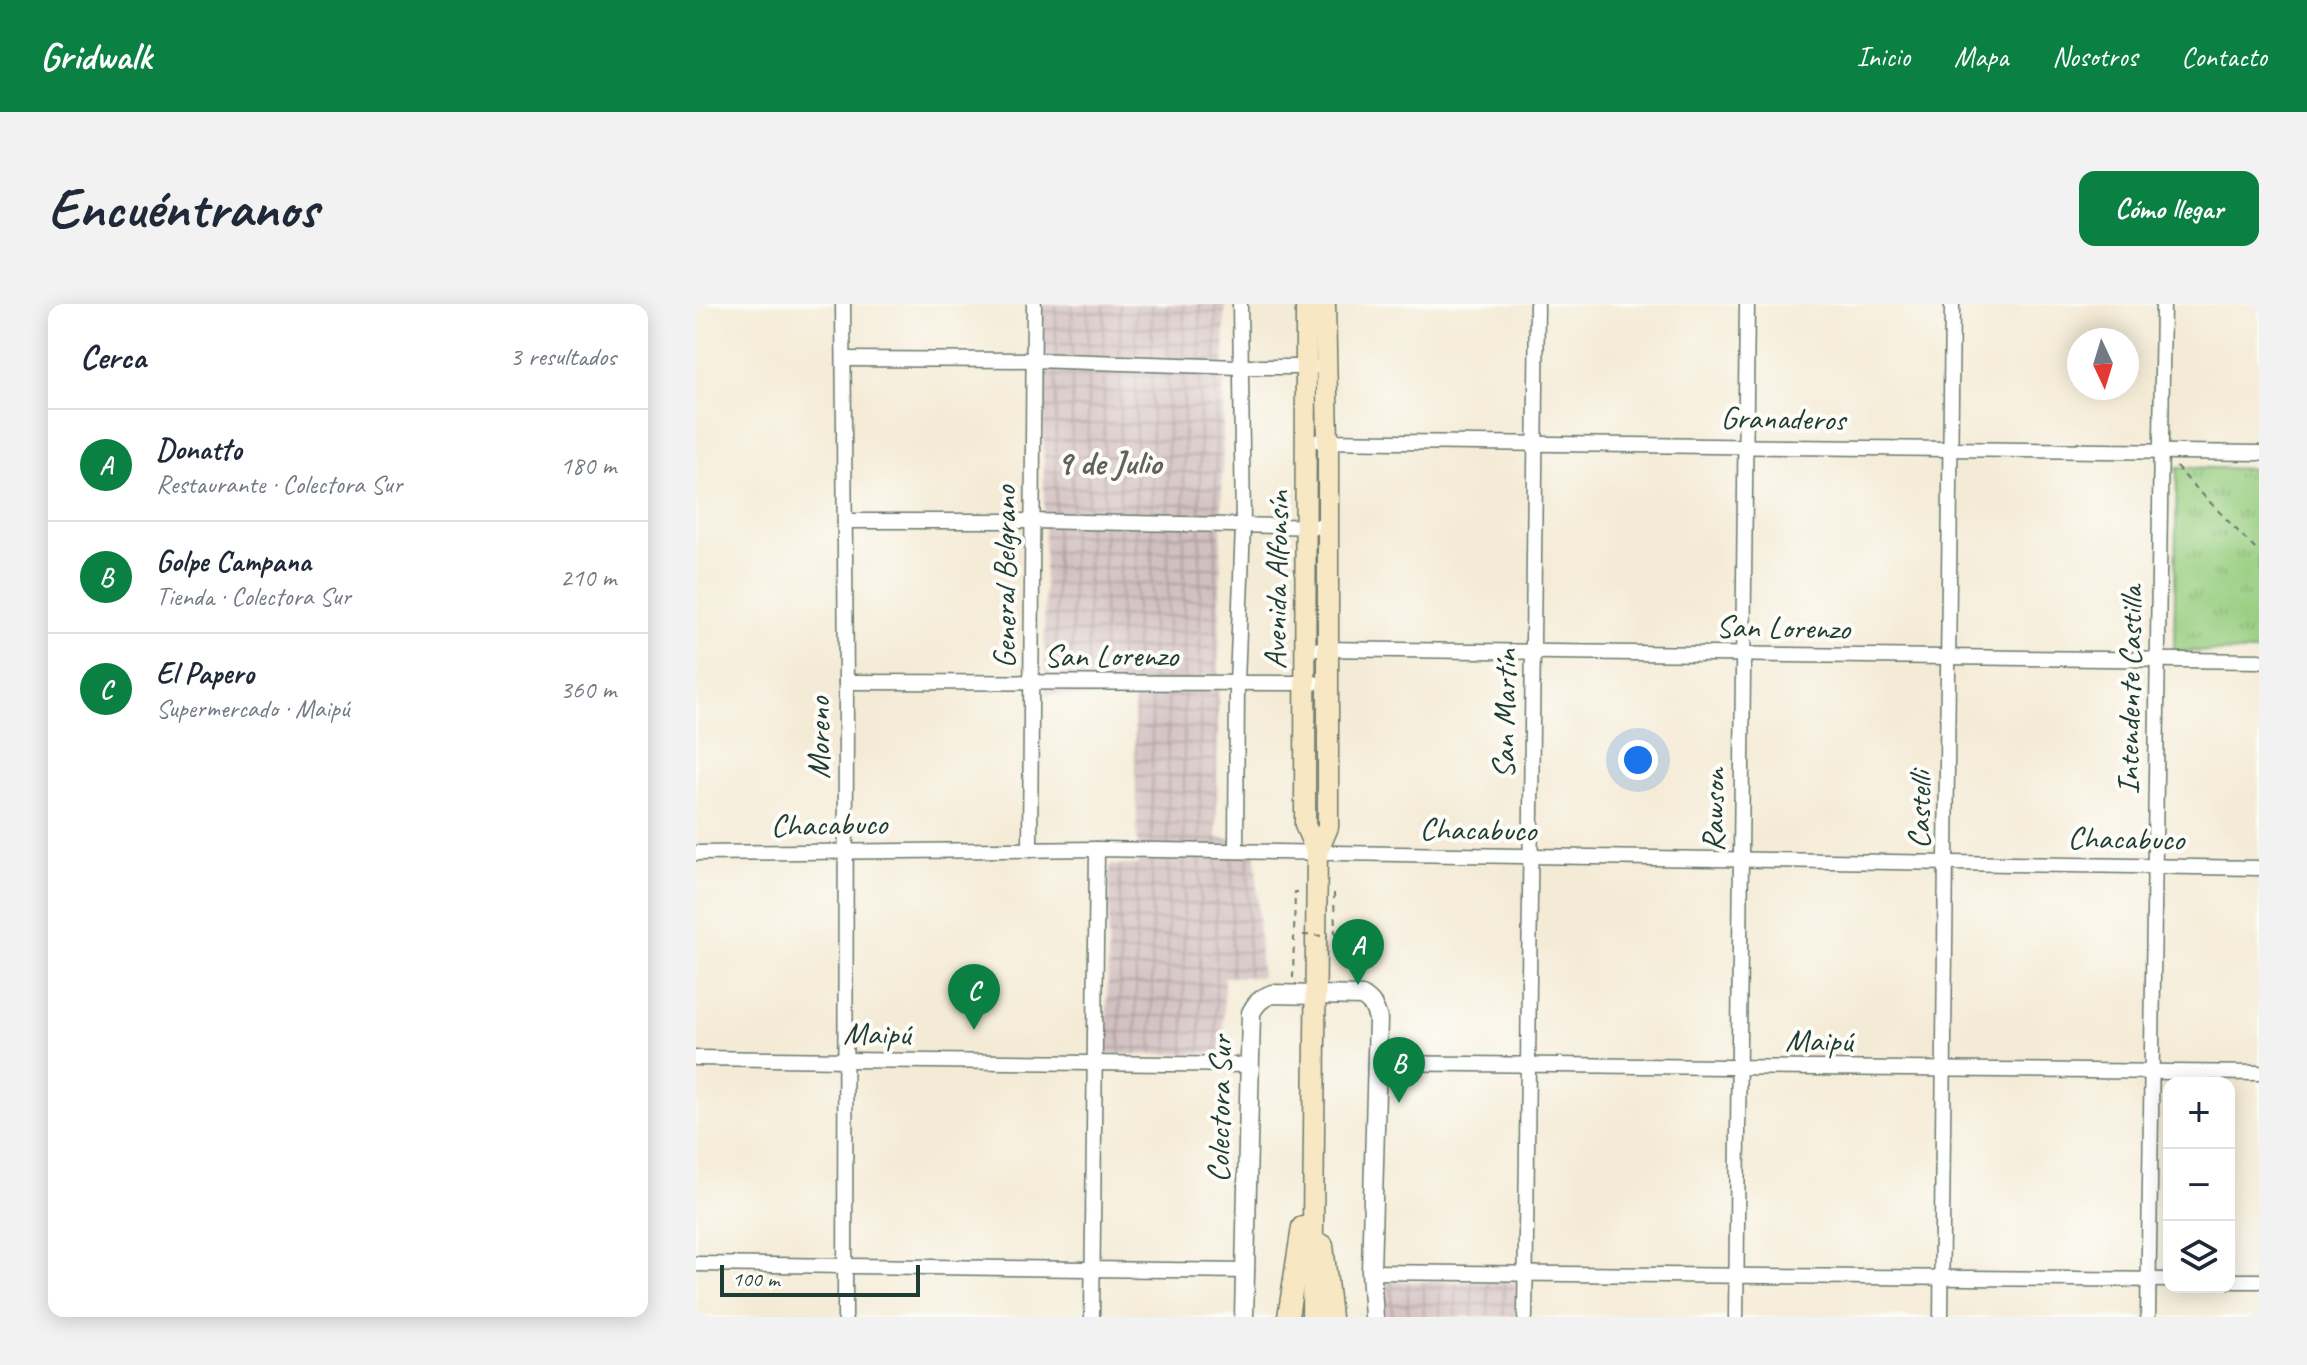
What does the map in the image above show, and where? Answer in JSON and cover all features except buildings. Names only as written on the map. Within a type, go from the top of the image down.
[{"type":"main road","name":"Avenida Alfonsín","points":[[1306,304],[1328,440],[1328,827],[1317,853],[1312,1317]]},
{"type":"main road","name":"Avenida Alfonsín","points":[[1317,853],[1305,825],[1307,441],[1325,304]]},
{"type":"main road","points":[[1288,1317],[1313,1156]]},
{"type":"main road","points":[[1313,1156],[1331,1317]]},
{"type":"street","name":"Moreno","points":[[843,304],[845,1317]]},
{"type":"street","name":"General Belgrano","points":[[1030,850],[1034,304]]},
{"type":"street","points":[[1236,851],[1237,683],[1243,525],[1240,304]]},
{"type":"street","name":"San Martín","points":[[1525,1317],[1537,304]]},
{"type":"street","name":"Rawson","points":[[1736,1317],[1747,304]]},
{"type":"street","name":"Castelli","points":[[1941,1317],[1952,304]]},
{"type":"street","name":"Intendente Castilla","points":[[2148,1317],[2163,304]]},
{"type":"street","points":[[844,359],[1316,367]]},
{"type":"street","name":"Granaderos","points":[[1307,441],[2259,453]]},
{"type":"street","points":[[845,521],[1328,527]]},
{"type":"street","name":"San Lorenzo","points":[[1305,649],[2259,661]]},
{"type":"street","name":"San Lorenzo","points":[[846,682],[1327,683]]},
{"type":"street","points":[[1092,1317],[1097,849]]},
{"type":"street","name":"Chacabuco","points":[[696,853],[1097,849],[2259,868]]},
{"type":"street","name":"Colectora Sur","points":[[1244,1317],[1251,1013],[1255,1004],[1272,994],[1315,994],[1362,996],[1375,1008],[1378,1019],[1371,1272],[1374,1317]]},
{"type":"street","name":"Maipú","points":[[696,1058],[1249,1065]]},
{"type":"street","name":"Maipú","points":[[1378,1063],[2259,1073]]},
{"type":"street","points":[[696,1264],[1247,1271]]},
{"type":"street","points":[[1371,1272],[2163,1280]]},
{"type":"street","points":[[2235,1281],[2259,1281]]},
{"type":"path","points":[[2161,451],[2259,553]]},
{"type":"path","points":[[1293,994],[1295,892],[1302,892]]},
{"type":"path","points":[[1302,935],[1328,936]]},
{"type":"shaded area","points":[[1043,304],[1225,304],[1216,837],[1255,842],[1261,977],[1224,977],[1223,1053],[1106,1055],[1110,865],[1138,865],[1134,700],[1045,694]]},
{"type":"shaded area","points":[[1384,1282],[1516,1282],[1515,1317],[1385,1317]]},
{"type":"green space","points":[[2177,467],[2259,469],[2259,652],[2174,651]]},
{"type":"place","name":"Donatto","points":[[1358,985]]},
{"type":"place","name":"El Papero","points":[[974,1030]]},
{"type":"place","name":"Golpe Campana","points":[[1399,1103]]},
{"type":"district","name":"9 de Julio","points":[[1109,462]]}]
